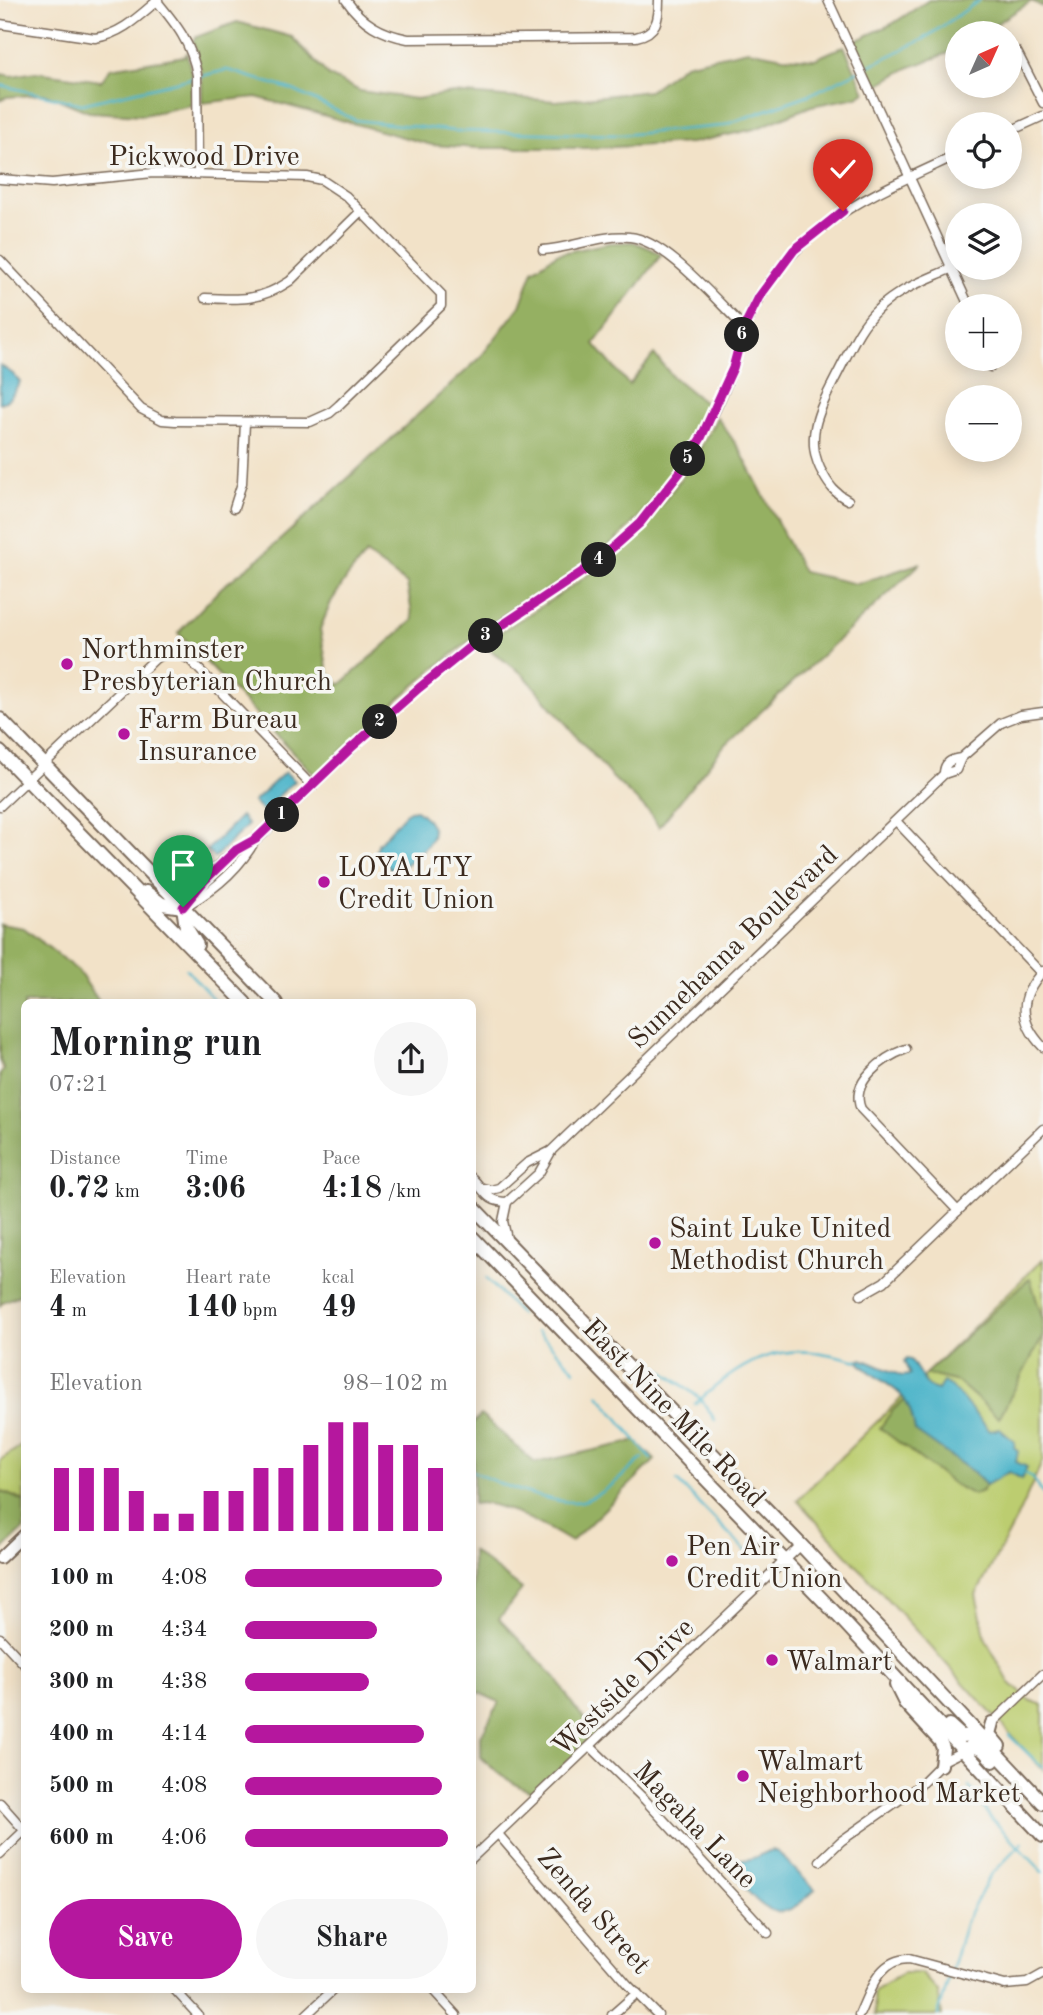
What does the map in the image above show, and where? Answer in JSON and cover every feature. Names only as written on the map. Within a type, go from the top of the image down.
[{"type":"main road","points":[[0,719],[272,999]]},
{"type":"main road","points":[[0,752],[243,999]]},
{"type":"main road","points":[[53,806],[70,814],[151,898],[162,904],[183,907]]},
{"type":"main road","points":[[183,907],[186,927],[192,940],[244,999]]},
{"type":"main road","name":"East Nine Mile Road","points":[[476,1210],[801,1545],[1043,1803]]},
{"type":"main road","points":[[476,1220],[551,1297],[572,1308]]},
{"type":"main road","name":"East Nine Mile Road","points":[[476,1241],[786,1562],[1043,1836]]},
{"type":"main road","points":[[804,1581],[832,1601],[954,1730],[961,1736],[979,1735]]},
{"type":"main road","points":[[890,1672],[905,1703],[940,1741],[943,1748],[941,1765]]},
{"type":"main road","points":[[992,1723],[989,1734],[1043,1792]]},
{"type":"main road","points":[[964,1751],[976,1747],[984,1751],[1043,1814]]},
{"type":"main road","points":[[1025,1816],[1043,1825]]},
{"type":"street","points":[[0,24],[94,38],[106,37],[123,29],[157,0],[180,29],[195,60],[198,173]]},
{"type":"street","points":[[346,0],[355,12],[376,29],[408,39],[636,37],[650,32],[656,25],[659,0]]},
{"type":"street","points":[[828,0],[945,253]]},
{"type":"street","points":[[1022,60],[1040,89],[1043,103]]},
{"type":"street","points":[[1022,126],[1043,116]]},
{"type":"street","points":[[183,907],[205,880],[236,850],[256,839],[419,688],[481,639],[594,564],[640,523],[681,471],[701,438],[733,368],[744,327],[759,297],[780,266],[809,236],[843,211],[945,161]]},
{"type":"street","name":"Pickwood Drive","points":[[0,179],[52,183],[142,173],[317,179],[346,196],[441,294],[441,306],[330,413],[310,422],[245,423]]},
{"type":"street","points":[[205,298],[251,299],[276,290],[290,281],[360,212]]},
{"type":"street","points":[[544,250],[628,236],[652,243],[667,253],[744,327]]},
{"type":"street","points":[[0,260],[141,409],[162,419],[174,421],[245,423],[242,483],[234,508]]},
{"type":"street","points":[[848,500],[837,495],[814,456],[813,433],[818,412],[858,333],[870,316],[894,295],[945,271]]},
{"type":"street","points":[[0,806],[156,658],[176,654],[190,660],[312,786]]},
{"type":"street","name":"Sunnehanna Boulevard","points":[[483,1188],[499,1188],[527,1163],[552,1150],[944,774],[949,761],[961,758],[1001,723],[1021,715],[1043,712]]},
{"type":"street","points":[[896,821],[1042,972],[1029,988],[1024,1007],[1028,1027],[1043,1047]]},
{"type":"street","points":[[183,907],[210,892],[245,860],[256,839]]},
{"type":"street","points":[[906,1049],[886,1059],[863,1082],[858,1094],[859,1102],[862,1109],[958,1211]]},
{"type":"street","points":[[861,1296],[884,1282],[1043,1129]]},
{"type":"street","name":"Sunnehanna Boulevard","points":[[507,1202],[540,1173],[552,1150]]},
{"type":"street","points":[[476,1182],[495,1202],[507,1202],[503,1221],[507,1242]]},
{"type":"street","points":[[0,1558],[21,1538]]},
{"type":"street","name":"Westside Drive","points":[[476,1854],[592,1747],[801,1545]]},
{"type":"street","points":[[0,1638],[21,1661]]},
{"type":"street","points":[[820,1861],[841,1841],[919,1786],[941,1765],[964,1751],[1043,1674]]},
{"type":"street","name":"Magaha Lane","points":[[592,1747],[768,1933]]},
{"type":"street","points":[[0,1803],[21,1827]]},
{"type":"street","points":[[0,1854],[21,1833]]},
{"type":"street","name":"Zenda Street","points":[[498,1834],[658,2015]]},
{"type":"street","points":[[859,2015],[880,1972],[901,1959],[1005,1985],[1027,1983],[1043,1974]]},
{"type":"street","points":[[178,1993],[198,2015]]},
{"type":"street","points":[[306,2015],[330,1993]]},
{"type":"street","points":[[436,1993],[456,2015]]},
{"type":"street","points":[[612,2015],[637,1993]]},
{"type":"green space","points":[[929,0],[1043,0],[1043,7],[1032,1],[1001,21],[945,21],[945,54],[908,68],[874,87],[853,42],[892,24]]},
{"type":"green space","points":[[237,22],[292,37],[329,76],[360,91],[416,99],[453,93],[556,101],[649,91],[685,64],[748,50],[783,57],[815,59],[844,46],[865,92],[857,97],[811,106],[755,129],[691,143],[594,148],[479,148],[432,145],[256,97],[202,103],[202,75],[193,41],[196,37]]},
{"type":"green space","points":[[187,53],[192,76],[192,105],[143,115],[89,112],[46,94],[6,97],[0,100],[0,74],[12,76],[36,72],[101,81],[111,68],[185,56]]},
{"type":"green space","points":[[633,242],[661,255],[594,344],[629,385],[654,354],[672,376],[711,408],[700,430],[660,492],[610,546],[576,572],[467,643],[389,708],[316,776],[178,633],[222,587],[260,558],[479,359],[520,306],[533,270],[557,254],[609,243]],"holes":[[[366,554],[407,584],[413,620],[340,685],[328,672],[320,629],[331,602],[348,576]]]},
{"type":"green space","points":[[717,417],[740,450],[803,572],[857,584],[921,563],[723,747],[659,827],[649,812],[611,776],[524,675],[482,644],[584,578],[634,535],[666,499]]},
{"type":"green space","points":[[0,924],[24,928],[78,971],[97,999],[21,999],[21,1294],[0,1306],[0,1074],[4,1070],[0,1060]]},
{"type":"green space","points":[[1043,1259],[1043,1460],[1014,1524],[976,1595],[986,1640],[1009,1682],[1029,1700],[1043,1705],[1043,1770],[797,1500]]},
{"type":"green space","points":[[1030,1278],[1043,1321],[1043,1336],[999,1418],[958,1382],[925,1374]]},
{"type":"green space","points":[[905,1399],[916,1431],[973,1472],[986,1485],[982,1491],[973,1495],[953,1484],[880,1428]]},
{"type":"green space","points":[[481,1415],[535,1463],[636,1441],[655,1460],[571,1542],[509,1510],[476,1504],[476,1420]]},
{"type":"green space","points":[[21,1446],[21,1500],[0,1491],[0,1460]]},
{"type":"green space","points":[[0,1491],[21,1500],[21,1532],[0,1552]]},
{"type":"green space","points":[[476,1554],[522,1589],[499,1619],[557,1679],[574,1707],[599,1734],[533,1793],[505,1778],[481,1757],[481,1736],[499,1702],[476,1691]]},
{"type":"green space","points":[[903,1973],[921,1973],[938,1992],[942,2015],[875,2015],[875,1991]]},
{"type":"water","points":[[0,365],[20,382],[9,398],[0,403]]},
{"type":"water","points":[[285,772],[295,781],[262,811],[253,802]]},
{"type":"water","points":[[416,810],[432,827],[430,842],[400,869],[390,869],[376,853],[378,844],[405,814]]},
{"type":"water","points":[[241,816],[248,825],[214,858],[207,850]]},
{"type":"water","points":[[862,1359],[902,1376],[910,1375],[904,1361],[911,1360],[928,1387],[938,1390],[943,1382],[952,1387],[990,1431],[1000,1429],[1015,1442],[1014,1447],[1018,1451],[1016,1462],[1027,1467],[1022,1479],[1009,1472],[986,1485],[973,1472],[915,1431],[907,1403],[894,1389],[858,1361]]},
{"type":"water","points":[[772,1850],[778,1852],[815,1890],[784,1911],[776,1912],[760,1903],[740,1881],[733,1867],[722,1857],[724,1855],[750,1859]]},
{"type":"waterway","points":[[0,85],[82,104],[227,70],[293,90],[355,120],[455,131],[621,135],[722,126],[811,94],[924,39],[980,0]]},
{"type":"waterway","points":[[186,969],[213,999]]},
{"type":"waterway","points":[[486,1278],[520,1314]]},
{"type":"waterway","points":[[537,1331],[575,1370]]},
{"type":"waterway","points":[[695,1404],[734,1373],[752,1362],[770,1356],[788,1352],[809,1352],[858,1361]]},
{"type":"waterway","points":[[652,1363],[701,1399],[715,1420]]},
{"type":"waterway","points":[[599,1395],[651,1459]]},
{"type":"waterway","points":[[476,1473],[529,1493],[575,1502],[602,1492],[643,1458]]},
{"type":"waterway","points":[[1025,1473],[1032,1477],[1043,1494]]},
{"type":"waterway","points":[[677,1481],[747,1552]]},
{"type":"waterway","points":[[1009,1735],[1043,1768]]},
{"type":"waterway","points":[[969,1787],[990,1817],[1043,1872]]},
{"type":"waterway","points":[[938,2015],[966,1921],[990,1876],[1022,1843]]},
{"type":"place","name":"Northminster Presbyterian Church","points":[[67,664]]},
{"type":"place","name":"Farm Bureau Insurance","points":[[124,734]]},
{"type":"place","name":"LOYALTY Credit Union","points":[[324,882]]},
{"type":"place","name":"Saint Luke United Methodist Church","points":[[655,1243]]},
{"type":"place","name":"Pen Air Credit Union","points":[[672,1561]]},
{"type":"place","name":"Walmart","points":[[772,1660]]},
{"type":"place","name":"Walmart Neighborhood Market","points":[[743,1776]]},
{"type":"route","points":[[183,907],[205,880],[236,850],[256,839],[397,706],[471,646],[594,564],[640,523],[681,471],[701,438],[733,368],[744,327],[759,297],[794,250],[843,211]]}]
